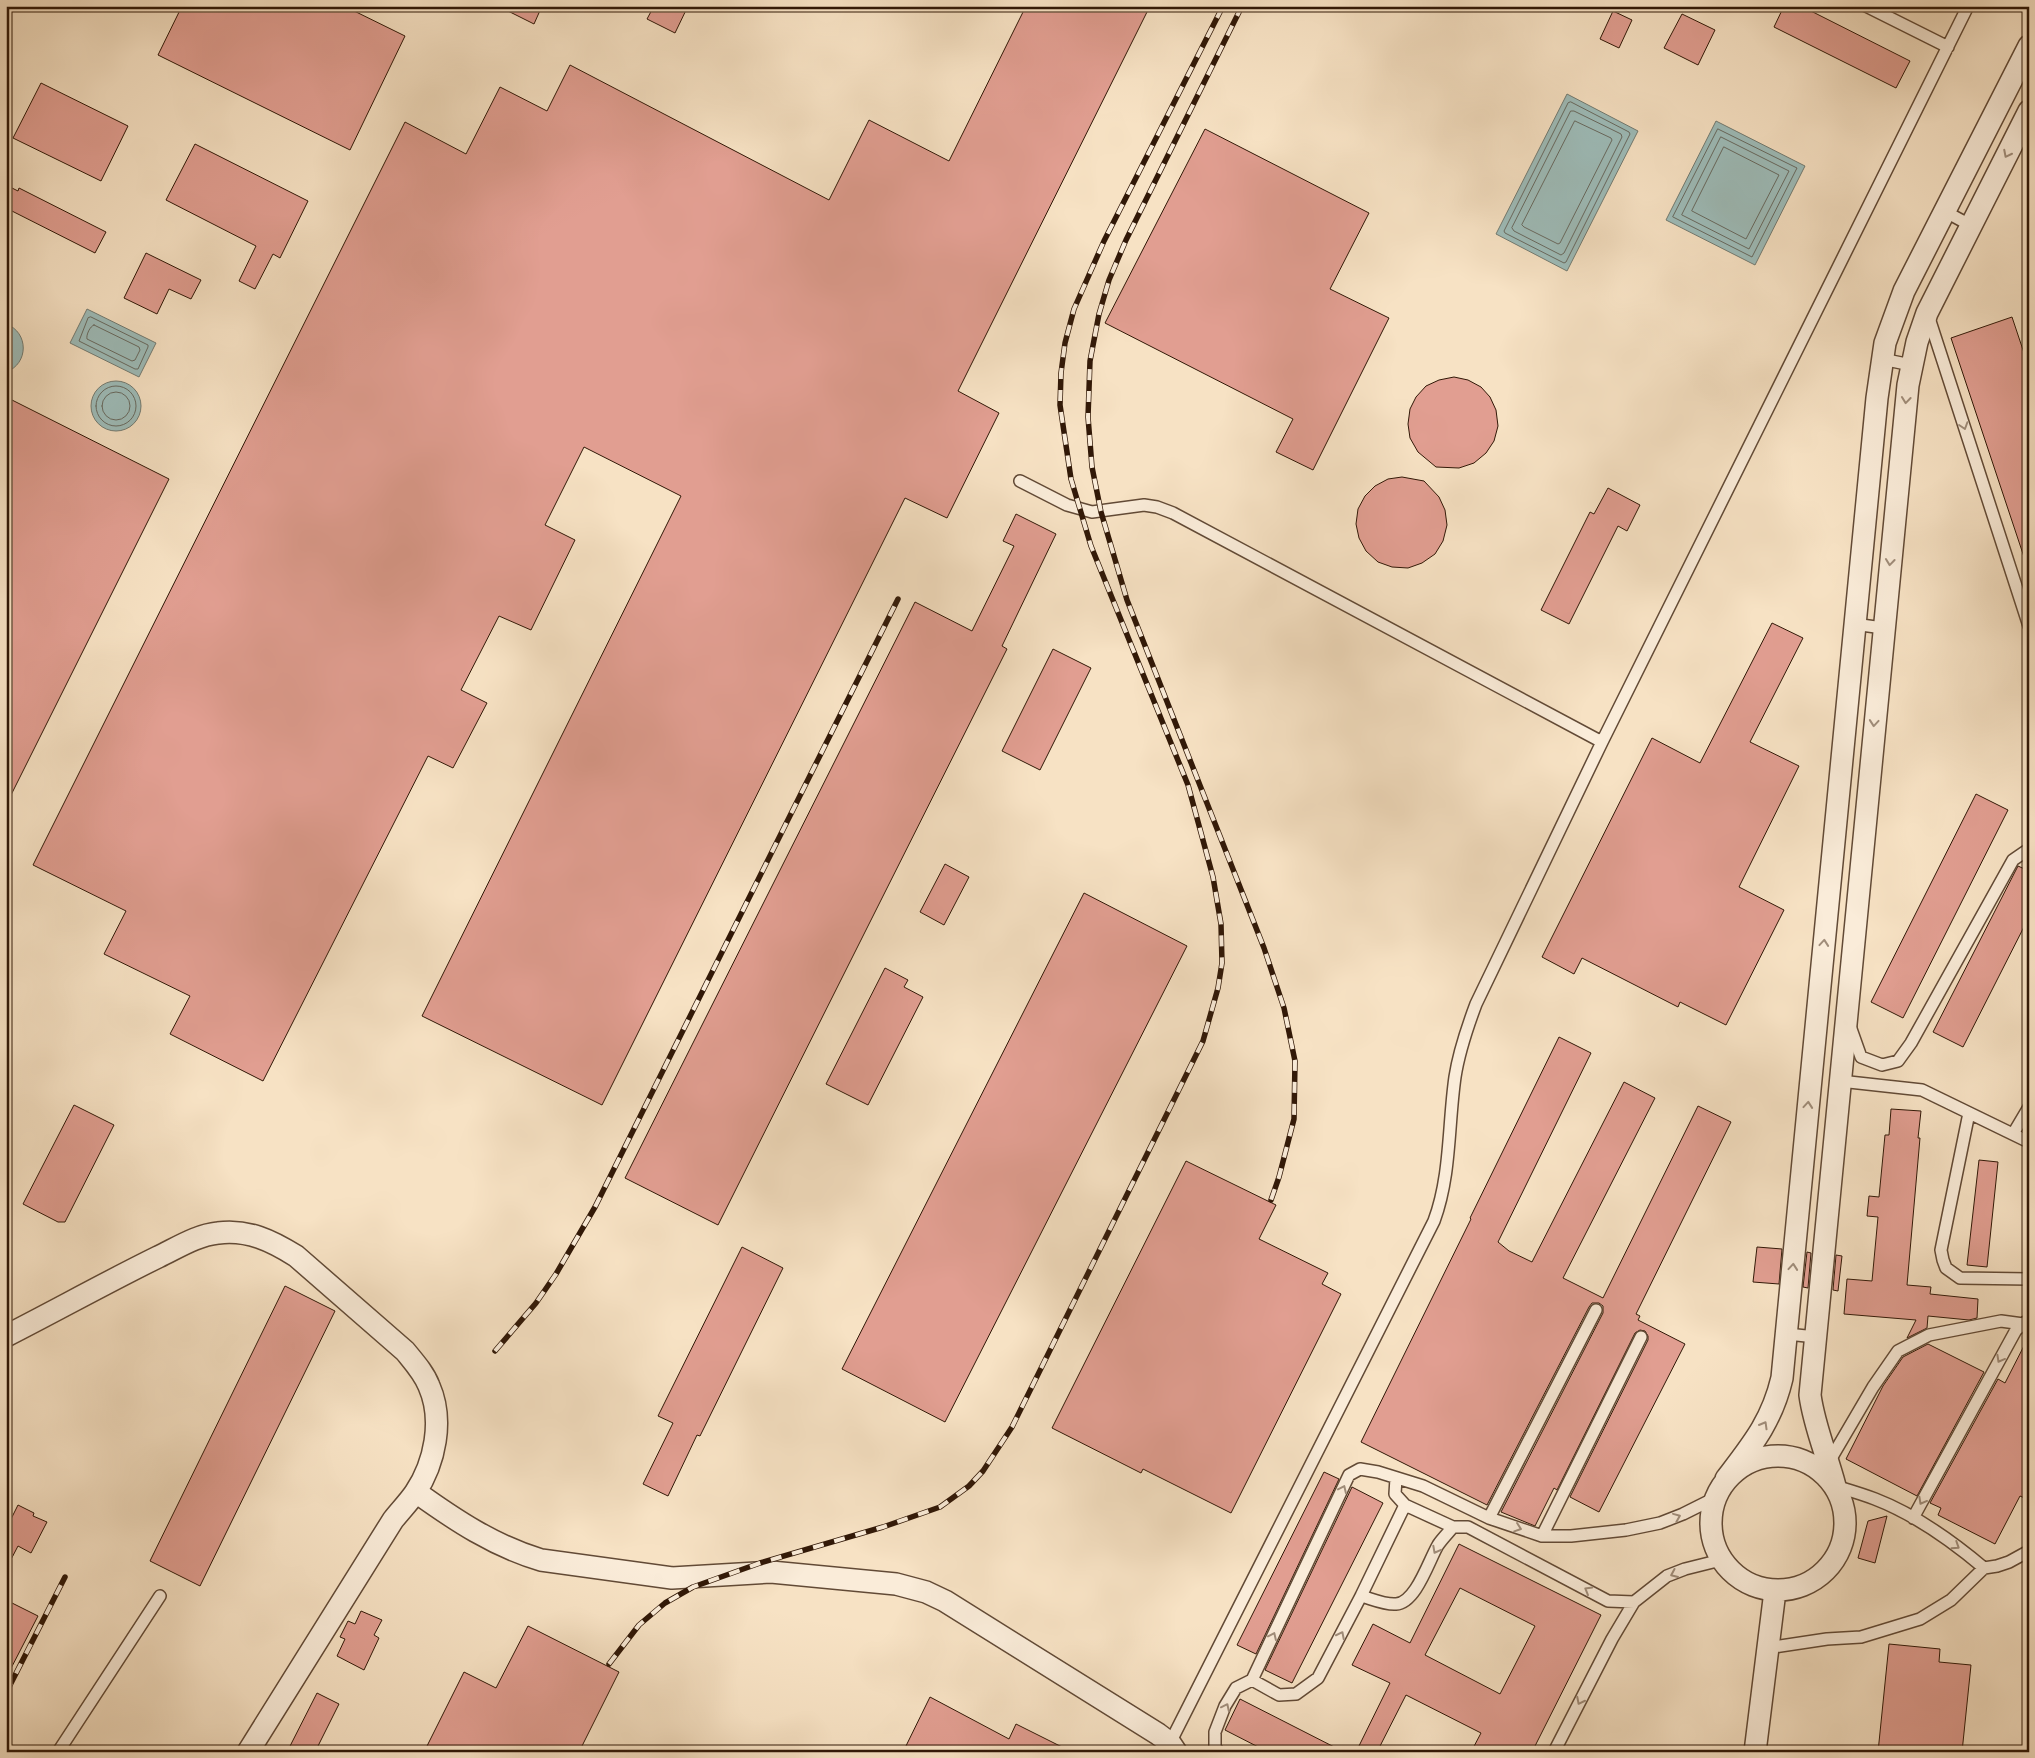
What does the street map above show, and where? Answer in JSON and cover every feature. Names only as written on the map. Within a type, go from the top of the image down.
[{"type":"street","points":[[2029,46],[1904,291],[1892,319],[1882,360],[1854,624],[1782,1378],[1770,1416],[1757,1438],[1726,1479],[1715,1498],[1710,1519],[1712,1540],[1721,1560],[1735,1576],[1754,1586],[1775,1591],[1795,1588],[1815,1580],[1830,1566],[1841,1547],[1845,1526],[1843,1506],[1813,1417],[1810,1395],[1883,628],[1911,365],[1928,313],[1970,225],[2029,111]]},
{"type":"street","points":[[1811,1078],[1840,1081]]},
{"type":"street","points":[[6,1336],[140,1266],[201,1237],[218,1233],[236,1232],[257,1236],[278,1245],[296,1256],[405,1351],[420,1369],[429,1386],[436,1407],[435,1444],[428,1467],[416,1492],[393,1520],[248,1752]]},
{"type":"street","points":[[1726,1479],[1742,1466],[1761,1457],[1782,1455],[1802,1460],[1820,1471],[1835,1486]]},
{"type":"street","points":[[416,1492],[456,1521],[483,1537],[520,1554],[541,1560],[672,1578],[771,1572],[896,1584],[926,1592],[945,1601],[1173,1748]]},
{"type":"street","points":[[1755,1752],[1775,1591]]},
{"type":"lane","points":[[1866,6],[1948,47]]},
{"type":"lane","points":[[1173,1748],[1434,1221],[1443,1198],[1455,1078],[1462,1040],[1476,1004],[1602,742],[1968,6]]},
{"type":"lane","points":[[1944,211],[1970,225]]},
{"type":"lane","points":[[1928,313],[2029,626]]},
{"type":"lane","points":[[1882,360],[1911,365]]},
{"type":"lane","points":[[1020,481],[1067,505],[1092,512],[1144,505],[1157,507],[1173,513],[1602,742]]},
{"type":"lane","points":[[1854,624],[1883,628]]},
{"type":"lane","points":[[1846,1015],[1861,1057],[1882,1065],[1898,1061],[1911,1043],[2013,860],[2029,849]]},
{"type":"lane","points":[[1840,1081],[1922,1090],[2029,1142]]},
{"type":"lane","points":[[2013,1134],[2029,1106]]},
{"type":"lane","points":[[1969,1113],[1942,1250],[1943,1260],[1946,1268],[1960,1278],[2029,1278]]},
{"type":"lane","points":[[1489,1518],[1596,1310]]},
{"type":"lane","points":[[1829,1462],[1898,1351],[1929,1335],[2001,1321],[2026,1322]]},
{"type":"lane","points":[[1913,1518],[2016,1330],[2026,1322]]},
{"type":"lane","points":[[1786,1334],[1816,1337]]},
{"type":"lane","points":[[1542,1536],[1641,1337]]},
{"type":"lane","points":[[1219,1752],[1215,1747],[1215,1732],[1225,1706],[1236,1688],[1252,1680],[1349,1475],[1360,1470],[1422,1486],[1489,1518],[1542,1536],[1599,1533],[1660,1524],[1715,1498]]},
{"type":"lane","points":[[1396,1478],[1395,1494],[1405,1505],[1453,1527],[1468,1526],[1608,1601],[1634,1602]]},
{"type":"lane","points":[[1835,1486],[1877,1500],[1913,1518],[1963,1550],[1984,1568]]},
{"type":"lane","points":[[1252,1680],[1279,1695],[1296,1694],[1318,1678],[1361,1596],[1405,1505]]},
{"type":"lane","points":[[1361,1596],[1390,1604],[1398,1604],[1407,1600],[1430,1564],[1438,1546],[1453,1527]]},
{"type":"lane","points":[[1767,1648],[1826,1639],[1861,1637],[1920,1619],[1951,1600],[1984,1568],[2009,1562],[2029,1551]]},
{"type":"lane","points":[[1554,1752],[1612,1639],[1634,1602],[1667,1576],[1685,1569],[1721,1560]]},
{"type":"lane","points":[[58,1752],[160,1596]]},
{"type":"water","points":[[1567,94],[1638,131],[1567,271],[1496,234]]},
{"type":"water","points":[[1716,121],[1805,166],[1755,265],[1666,220]]},
{"type":"water","points":[[87,309],[156,343],[139,377],[70,343]]},
{"type":"water","points":[[6,324],[14,328],[19,334],[23,348],[19,362],[14,368],[6,372]]},
{"type":"water","points":[[121,381],[134,388],[140,396],[140,416],[134,424],[126,430],[111,431],[98,424],[92,416],[91,401],[98,388],[106,382]]},
{"type":"building","points":[[182,6],[344,6],[405,36],[350,150],[158,55]]},
{"type":"building","points":[[498,6],[542,6],[534,24]]},
{"type":"building","points":[[654,6],[688,6],[675,33],[647,19]]},
{"type":"building","points":[[1026,6],[1150,6],[958,391],[999,413],[947,518],[905,498],[602,1105],[422,1016],[681,496],[584,447],[545,525],[575,540],[531,630],[499,616],[461,690],[487,703],[453,768],[428,756],[263,1081],[170,1034],[190,996],[104,954],[126,911],[33,865],[405,122],[466,154],[500,87],[547,111],[570,65],[829,200],[869,120],[949,161]]},
{"type":"building","points":[[1784,6],[1801,6],[1910,61],[1896,88],[1774,27]]},
{"type":"building","points":[[1613,11],[1632,20],[1619,48],[1600,39]]},
{"type":"building","points":[[1682,14],[1715,30],[1698,65],[1664,48]]},
{"type":"building","points":[[41,83],[128,126],[101,181],[13,138]]},
{"type":"building","points":[[1205,129],[1369,213],[1330,289],[1389,318],[1313,470],[1276,452],[1293,419],[1105,323]]},
{"type":"building","points":[[195,144],[308,201],[280,258],[273,254],[255,289],[239,281],[256,246],[166,200]]},
{"type":"building","points":[[6,185],[18,191],[19,188],[106,232],[95,253],[6,208]]},
{"type":"building","points":[[146,253],[201,280],[191,299],[169,289],[157,314],[124,298]]},
{"type":"building","points":[[2012,317],[2029,368],[2029,563],[2026,563],[1951,338]]},
{"type":"building","points":[[1454,377],[1468,380],[1481,387],[1490,397],[1496,410],[1498,426],[1494,441],[1486,453],[1474,463],[1459,468],[1436,467],[1418,452],[1410,438],[1408,424],[1410,409],[1416,397],[1426,386],[1439,380]]},
{"type":"building","points":[[6,397],[169,479],[6,805]]},
{"type":"building","points":[[1402,477],[1424,481],[1439,497],[1445,510],[1447,525],[1443,541],[1435,554],[1422,563],[1408,568],[1392,567],[1378,562],[1366,551],[1359,538],[1356,524],[1358,509],[1365,496],[1375,486],[1388,479]]},
{"type":"building","points":[[1608,488],[1640,505],[1627,531],[1618,526],[1569,624],[1541,610],[1590,512],[1594,514]]},
{"type":"building","points":[[1016,514],[1056,534],[1002,646],[1007,649],[718,1225],[625,1178],[915,602],[972,631],[1014,546],[1003,541]]},
{"type":"building","points":[[1772,623],[1803,638],[1750,742],[1799,766],[1739,887],[1784,910],[1726,1025],[1680,1002],[1678,1007],[1582,958],[1574,974],[1542,957],[1652,738],[1700,763]]},
{"type":"building","points":[[1053,649],[1091,668],[1040,770],[1002,751]]},
{"type":"building","points":[[1976,794],[2008,810],[1903,1018],[1871,1002]]},
{"type":"building","points":[[945,864],[969,877],[944,925],[920,912]]},
{"type":"building","points":[[2018,866],[2029,871],[2029,917],[1963,1047],[1933,1032]]},
{"type":"building","points":[[1084,893],[1187,946],[945,1422],[842,1369]]},
{"type":"building","points":[[885,968],[908,980],[904,987],[923,997],[868,1105],[826,1084]]},
{"type":"building","points":[[1559,1037],[1591,1053],[1498,1242],[1509,1251],[1532,1262],[1624,1082],[1655,1098],[1563,1278],[1603,1298],[1698,1106],[1731,1122],[1636,1314],[1640,1316],[1638,1320],[1685,1344],[1599,1512],[1570,1497],[1648,1340],[1645,1331],[1640,1330],[1635,1333],[1557,1490],[1554,1488],[1535,1526],[1501,1512],[1603,1313],[1603,1306],[1599,1303],[1592,1303],[1589,1307],[1487,1505],[1361,1442]]},
{"type":"building","points":[[74,1105],[114,1125],[65,1222],[58,1222],[23,1204]]},
{"type":"building","points":[[1891,1109],[1921,1111],[1907,1285],[1931,1287],[1930,1294],[1978,1299],[1977,1318],[1969,1320],[1928,1316],[1927,1328],[1907,1338],[1916,1320],[1844,1314],[1847,1279],[1872,1281],[1878,1217],[1867,1216],[1869,1196],[1879,1197],[1885,1135],[1889,1135]]},
{"type":"building","points":[[1979,1160],[1998,1162],[1987,1267],[1967,1265]]},
{"type":"building","points":[[1186,1161],[1276,1205],[1259,1239],[1328,1273],[1322,1284],[1341,1294],[1231,1513],[1143,1469],[1141,1473],[1052,1428]]},
{"type":"building","points":[[742,1247],[783,1268],[700,1436],[697,1435],[668,1496],[643,1484],[673,1423],[658,1416]]},
{"type":"building","points":[[1757,1247],[1782,1249],[1779,1284],[1753,1282]]},
{"type":"building","points":[[1807,1252],[1811,1253],[1808,1288],[1803,1287]]},
{"type":"building","points":[[1836,1255],[1842,1256],[1838,1291],[1833,1290]]},
{"type":"building","points":[[285,1286],[335,1311],[200,1586],[150,1561]]},
{"type":"building","points":[[2029,1336],[2029,1500],[2020,1496],[1995,1544],[1938,1515],[1941,1508],[1930,1503],[1998,1379],[2005,1383]]},
{"type":"building","points":[[1928,1344],[1984,1372],[1917,1496],[1846,1459],[1883,1386],[1903,1357]]},
{"type":"building","points":[[1324,1472],[1339,1479],[1256,1654],[1237,1645]]},
{"type":"building","points":[[1352,1487],[1383,1503],[1292,1683],[1265,1670]]},
{"type":"building","points":[[18,1505],[34,1513],[33,1516],[47,1522],[31,1553],[18,1546],[6,1569],[6,1529]]},
{"type":"building","points":[[1887,1516],[1875,1563],[1858,1558],[1868,1521]]},
{"type":"building","points":[[1459,1544],[1601,1615],[1532,1752],[1471,1752],[1481,1733],[1406,1695],[1377,1752],[1356,1752],[1390,1683],[1352,1665],[1373,1624],[1410,1643]],"holes":[[[1460,1588],[1535,1626],[1500,1694],[1425,1655]]]},
{"type":"building","points":[[6,1600],[38,1616],[6,1678]]},
{"type":"building","points":[[361,1611],[382,1620],[374,1635],[379,1638],[364,1670],[337,1656],[345,1639],[340,1637],[348,1621],[355,1624]]},
{"type":"building","points":[[528,1626],[619,1672],[579,1752],[424,1752],[464,1672],[496,1688]]},
{"type":"building","points":[[1889,1644],[1940,1649],[1939,1662],[1971,1665],[1962,1752],[1878,1752]]},
{"type":"building","points":[[317,1693],[339,1704],[315,1752],[287,1752]]},
{"type":"building","points":[[930,1697],[1009,1739],[1016,1724],[1072,1752],[903,1752]]},
{"type":"building","points":[[1240,1699],[1344,1752],[1268,1752],[1225,1730]]},
{"type":"railway","points":[[609,1664],[639,1625],[665,1603],[693,1587],[760,1563],[883,1527],[940,1507],[969,1486],[983,1471],[1012,1427],[1203,1041],[1218,988],[1222,963],[1221,924],[1213,877],[1188,785],[1091,546],[1071,479],[1060,405],[1061,373],[1065,343],[1074,309],[1104,241],[1223,6]]},
{"type":"railway","points":[[1242,6],[1126,240],[1109,280],[1099,314],[1090,361],[1088,417],[1092,467],[1101,512],[1127,600],[1264,948],[1284,1008],[1295,1061],[1294,1119],[1271,1200]]},
{"type":"railway","points":[[495,1351],[536,1303],[556,1274],[595,1207],[898,599]]},
{"type":"railway","points":[[6,1693],[65,1577]]}]
